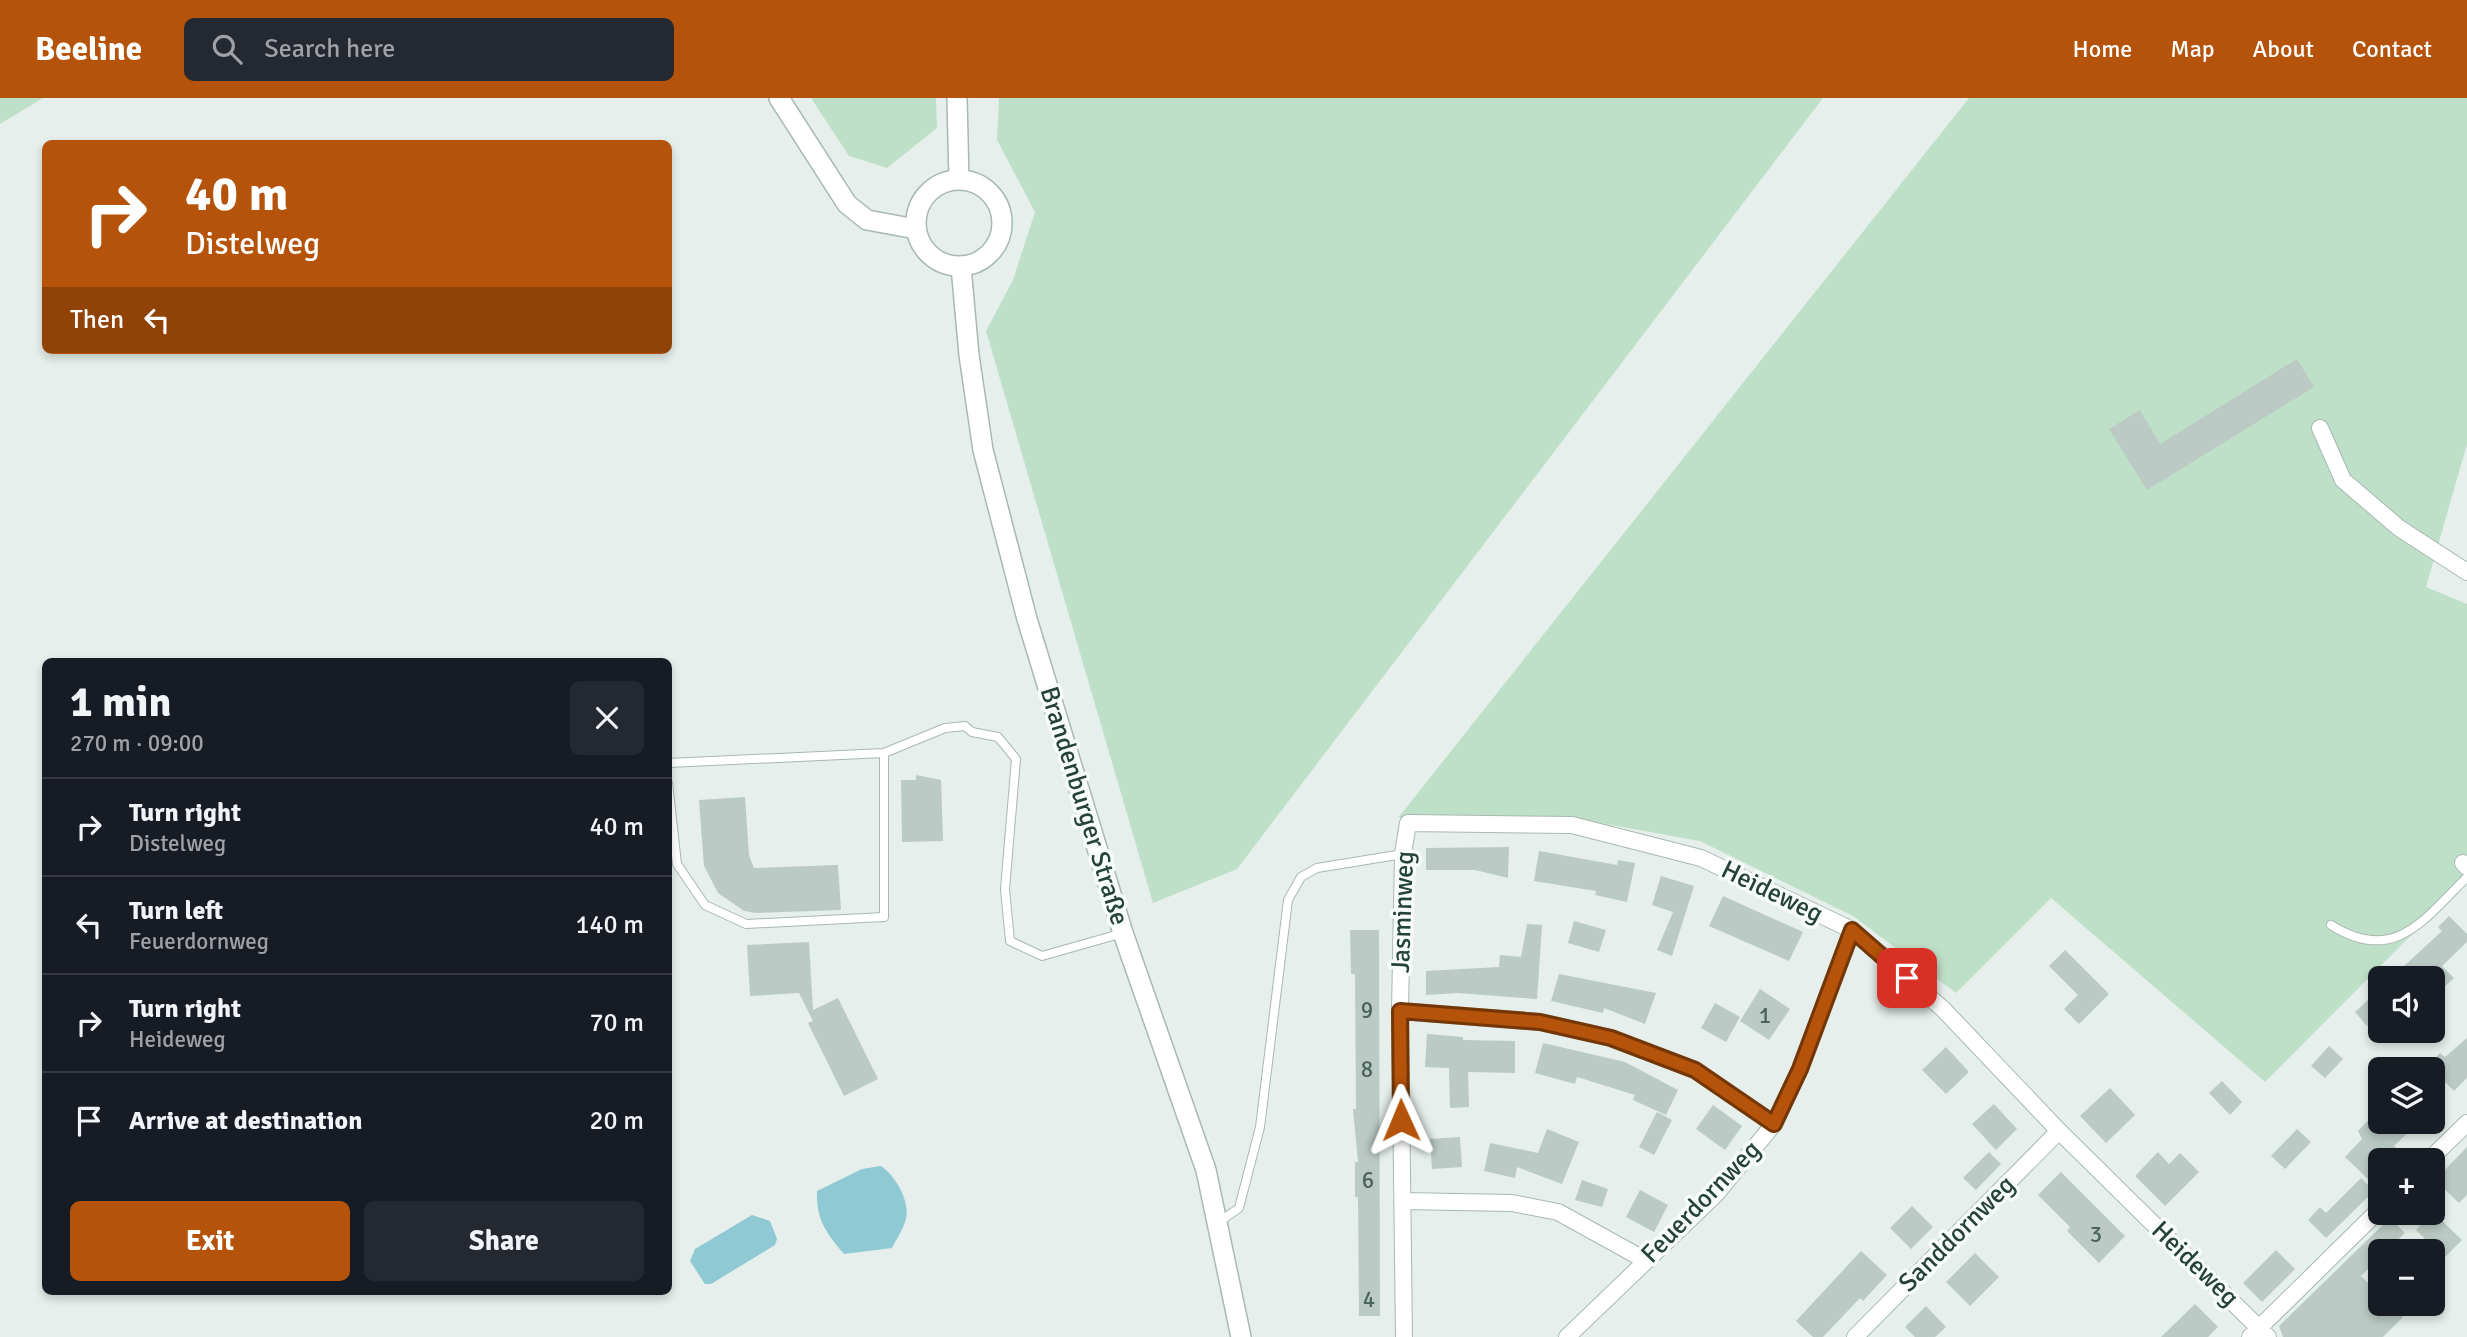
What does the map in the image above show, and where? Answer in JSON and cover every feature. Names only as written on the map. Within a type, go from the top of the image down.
[{"type":"street","points":[[779,98],[847,204],[866,220],[916,229]]},
{"type":"street","points":[[957,98],[960,180]]},
{"type":"street","points":[[960,180],[987,190],[1002,215],[1002,230],[993,250],[975,264],[961,267],[937,260],[920,242],[916,229],[917,214],[922,201],[932,190],[945,182],[960,180]]},
{"type":"street","name":"Brandenburger Straße","points":[[961,267],[969,355],[983,450],[1027,619],[1123,933],[1206,1170],[1241,1337]]},
{"type":"street","points":[[2320,428],[2343,480],[2399,528],[2467,572]]},
{"type":"street","name":"Jasminweg","points":[[1404,1337],[1400,1011],[1403,854],[1408,823]]},
{"type":"street","name":"Heideweg","points":[[1408,823],[1572,825],[1701,858],[1852,930],[1943,1009],[2259,1334]]},
{"type":"street","name":"Feuerdornweg","points":[[1567,1337],[1716,1194],[1774,1124],[1800,1069],[1852,930]]},
{"type":"street","points":[[1400,1011],[1540,1022],[1611,1038],[1695,1070],[1774,1124]]},
{"type":"street","points":[[2441,1148],[2467,1123]]},
{"type":"street","name":"Sanddornweg","points":[[1856,1337],[2059,1131]]},
{"type":"street","points":[[1402,1201],[1512,1203],[1558,1212],[1646,1260]]},
{"type":"street","points":[[2259,1334],[2368,1221]]},
{"type":"lane","points":[[672,763],[884,753],[945,728],[965,726],[972,732],[998,737],[1016,759],[1005,889],[1010,941],[1042,956],[1123,933]]},
{"type":"lane","points":[[672,819],[677,864],[705,905],[746,924],[884,917],[884,753]]},
{"type":"lane","points":[[1219,1222],[1239,1208],[1260,1127],[1288,900],[1301,877],[1317,868],[1403,854]]},
{"type":"lane","points":[[2332,925],[2361,941],[2386,943],[2432,913],[2466,869]]},
{"type":"green space","points":[[0,98],[43,98],[0,124]]},
{"type":"green space","points":[[811,98],[936,98],[937,128],[887,168],[849,156]]},
{"type":"green space","points":[[999,98],[1823,98],[1237,869],[1153,903],[986,331],[1013,280],[1035,212],[997,140]]},
{"type":"green space","points":[[1969,98],[2467,98],[2467,444],[2426,587],[2467,604],[2467,879],[2380,966],[2368,966],[2368,978],[2265,1082],[2051,898],[1956,993],[1853,916],[1700,841],[1561,816],[1398,818]]},
{"type":"water","points":[[881,1166],[901,1191],[907,1215],[904,1225],[892,1248],[844,1254],[820,1218],[817,1191],[862,1169]]},
{"type":"water","points":[[752,1215],[770,1221],[777,1239],[775,1245],[711,1284],[705,1284],[690,1261],[695,1249]]},
{"type":"building","points":[[2297,359],[2314,387],[2147,490],[2109,429],[2140,410],[2160,444]]},
{"type":"building","points":[[916,775],[941,780],[943,841],[902,842],[901,780],[916,780]]},
{"type":"building","points":[[745,797],[749,855],[754,868],[838,865],[841,910],[756,913],[744,911],[718,893],[704,866],[699,800]]},
{"type":"building","points":[[1509,847],[1508,878],[1475,870],[1426,870],[1426,848]]},
{"type":"building","points":[[1539,851],[1617,865],[1618,860],[1635,863],[1627,902],[1595,895],[1596,891],[1534,881]]},
{"type":"building","points":[[1661,876],[1694,886],[1672,956],[1657,950],[1673,912],[1652,905]]},
{"type":"building","points":[[1723,896],[1803,932],[1789,961],[1709,926]]},
{"type":"building","points":[[2449,916],[2467,934],[2467,942],[2442,966],[2404,966],[2442,931],[2438,927]]},
{"type":"building","points":[[1574,921],[1606,930],[1599,952],[1568,943]]},
{"type":"building","points":[[1527,924],[1542,925],[1537,999],[1458,993],[1426,995],[1426,971],[1499,967],[1500,955],[1521,957]]},
{"type":"building","points":[[1350,930],[1379,930],[1380,1316],[1359,1316],[1358,1197],[1355,1197],[1355,1162],[1358,1162],[1353,1109],[1356,1109],[1355,974],[1351,974]]},
{"type":"building","points":[[809,942],[813,1010],[838,998],[878,1079],[844,1096],[808,1023],[813,1021],[799,993],[750,996],[747,945]]},
{"type":"building","points":[[2065,950],[2109,994],[2079,1024],[2064,1009],[2078,995],[2049,966]]},
{"type":"building","points":[[2445,969],[2454,978],[2445,986]]},
{"type":"building","points":[[1559,974],[1656,993],[1645,1024],[1604,1008],[1603,1013],[1551,1001]]},
{"type":"building","points":[[1760,989],[1790,1009],[1769,1040],[1740,1021]]},
{"type":"building","points":[[2368,1000],[2368,1025],[2367,1026],[2355,1012]]},
{"type":"building","points":[[1715,1003],[1740,1017],[1726,1042],[1701,1028]]},
{"type":"building","points":[[1427,1034],[1463,1037],[1463,1040],[1515,1041],[1515,1073],[1468,1072],[1469,1107],[1450,1108],[1449,1068],[1425,1067]]},
{"type":"building","points":[[2467,1038],[2467,1078],[2454,1091],[2445,1082],[2445,1057]]},
{"type":"building","points":[[1543,1043],[1625,1062],[1678,1090],[1666,1115],[1633,1100],[1635,1095],[1577,1077],[1575,1084],[1535,1073]]},
{"type":"building","points":[[2329,1046],[2343,1059],[2325,1078],[2311,1066]]},
{"type":"building","points":[[1946,1047],[1969,1072],[1946,1094],[1922,1070]]},
{"type":"building","points":[[2222,1081],[2242,1102],[2230,1115],[2209,1093]]},
{"type":"building","points":[[2110,1088],[2135,1115],[2106,1143],[2080,1116]]},
{"type":"building","points":[[1994,1104],[2017,1129],[1996,1150],[1972,1124]]},
{"type":"building","points":[[1713,1105],[1742,1126],[1725,1150],[1696,1129]]},
{"type":"building","points":[[1657,1112],[1672,1120],[1654,1155],[1639,1147]]},
{"type":"building","points":[[2368,1121],[2368,1134],[2406,1134],[2394,1146],[2396,1148],[2368,1148],[2368,1179],[2345,1157],[2362,1139],[2358,1131]]},
{"type":"building","points":[[1547,1129],[1579,1142],[1562,1184],[1517,1167],[1515,1178],[1484,1171],[1490,1143],[1538,1153]]},
{"type":"building","points":[[2297,1129],[2311,1142],[2285,1169],[2271,1156]]},
{"type":"building","points":[[1460,1137],[1462,1167],[1432,1169],[1430,1139]]},
{"type":"building","points":[[2467,1147],[2467,1195],[2459,1203],[2445,1190],[2445,1170]]},
{"type":"building","points":[[1989,1152],[2001,1164],[1976,1190],[1963,1178]]},
{"type":"building","points":[[2158,1152],[2169,1164],[2180,1153],[2199,1172],[2165,1206],[2135,1176]]},
{"type":"building","points":[[2061,1172],[2125,1236],[2099,1263],[2067,1231],[2070,1227],[2038,1195]]},
{"type":"building","points":[[2361,1178],[2368,1185],[2368,1197],[2326,1238],[2308,1220],[2320,1207],[2326,1213]]},
{"type":"building","points":[[1582,1180],[1608,1189],[1602,1207],[1575,1200]]},
{"type":"building","points":[[1640,1190],[1668,1205],[1654,1232],[1626,1217]]},
{"type":"building","points":[[1912,1206],[1933,1227],[1911,1249],[1890,1228]]},
{"type":"building","points":[[2445,1224],[2462,1240],[2445,1257],[2445,1239],[2425,1239],[2416,1230],[2421,1225]]},
{"type":"building","points":[[2383,1225],[2397,1225],[2405,1233],[2399,1239],[2368,1239]]},
{"type":"building","points":[[2368,1239],[2368,1269],[2361,1276],[2368,1283],[2368,1316],[2403,1317],[2383,1337],[2283,1337],[2279,1326]]},
{"type":"building","points":[[2276,1250],[2295,1269],[2262,1302],[2243,1283]]},
{"type":"building","points":[[1861,1251],[1887,1275],[1863,1301],[1860,1298],[1823,1337],[1813,1337],[1796,1321]]},
{"type":"building","points":[[1975,1253],[1999,1277],[1970,1306],[1946,1282]]},
{"type":"building","points":[[2195,1304],[2218,1327],[2208,1337],[2161,1337]]},
{"type":"building","points":[[1926,1306],[1946,1327],[1935,1337],[1915,1337],[1905,1327]]},
{"type":"route","points":[[1401,1120],[1400,1011],[1540,1022],[1611,1038],[1695,1070],[1774,1124],[1800,1069],[1852,930],[1907,978]]}]
